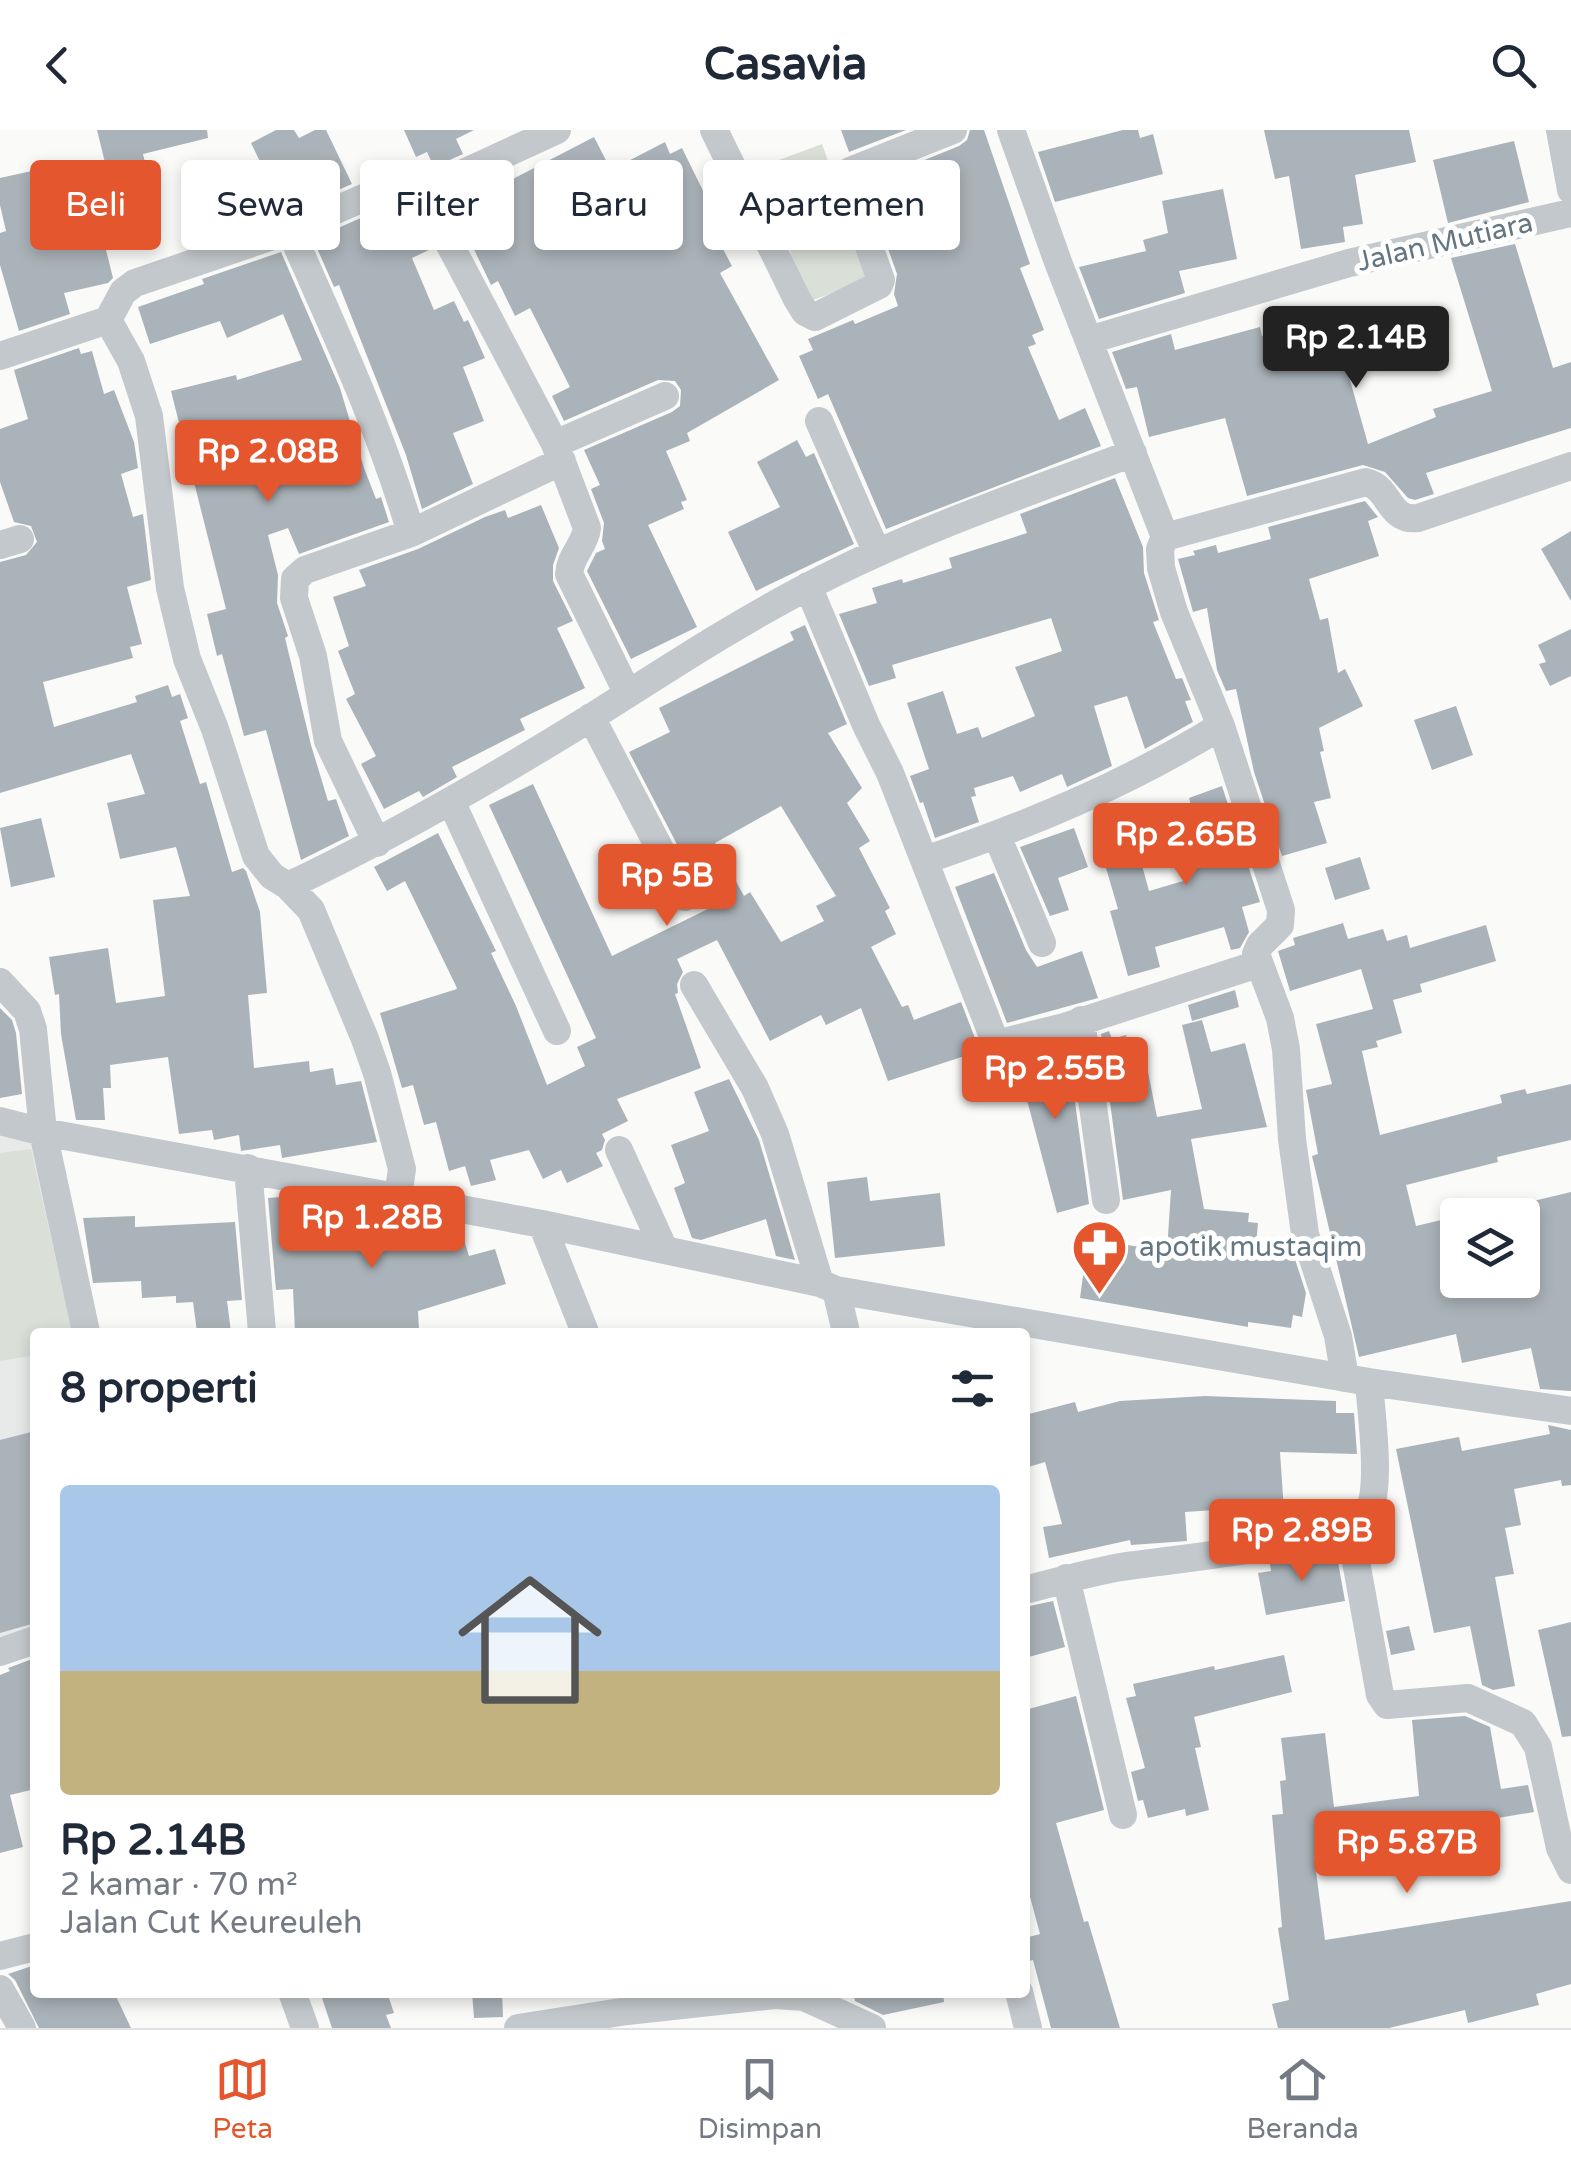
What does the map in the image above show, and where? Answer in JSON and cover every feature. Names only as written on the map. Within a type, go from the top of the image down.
[{"type":"street","points":[[492,160],[557,130]]},
{"type":"street","points":[[714,130],[797,298],[805,312],[815,316],[881,280],[847,185],[850,171],[954,130]]},
{"type":"street","points":[[1011,130],[1165,537],[1160,556],[1165,583],[1192,662],[1221,726],[1283,918],[1260,945],[1258,964],[1280,1018],[1286,1049],[1292,1139],[1306,1234],[1314,1268],[1357,1380],[1375,1492],[1368,1512],[1350,1528],[1308,1539],[1066,1578],[1030,1589]]},
{"type":"street","points":[[1560,130],[1571,190]]},
{"type":"street","name":"Jalan Mutiara","points":[[1089,340],[1349,263],[1571,213]]},
{"type":"street","points":[[0,356],[108,320],[123,292],[135,283],[232,250]]},
{"type":"street","points":[[299,250],[359,386],[411,533]]},
{"type":"street","points":[[452,250],[558,452],[588,528],[569,574],[627,692]]},
{"type":"street","points":[[108,320],[131,361],[150,416],[170,588],[187,659],[215,729],[256,856],[272,876],[311,910],[371,1056],[402,1169],[398,1196]]},
{"type":"street","points":[[378,843],[328,741],[316,668],[292,586],[295,578],[305,570],[411,533],[666,396]]},
{"type":"street","points":[[819,421],[877,553]]},
{"type":"street","points":[[288,886],[378,843],[451,801],[808,586],[877,553],[1132,453]]},
{"type":"street","points":[[1165,537],[1366,482],[1380,490],[1398,516],[1418,518],[1571,466]]},
{"type":"street","points":[[808,586],[925,860],[996,1044],[1258,964]]},
{"type":"street","points":[[590,718],[686,897]]},
{"type":"street","points":[[925,860],[997,836],[1107,790],[1221,726]]},
{"type":"street","points":[[451,801],[557,1031]]},
{"type":"street","points":[[997,836],[1042,943]]},
{"type":"street","points":[[0,982],[26,1011],[33,1029],[42,1132],[85,1328]]},
{"type":"street","points":[[694,985],[755,1088],[844,1328]]},
{"type":"street","points":[[1081,1020],[1106,1200]]},
{"type":"street","points":[[0,1121],[542,1224],[828,1286],[1357,1380],[1571,1410]]},
{"type":"street","points":[[619,1150],[664,1249]]},
{"type":"street","points":[[248,1168],[262,1328]]},
{"type":"street","points":[[542,1224],[583,1328]]},
{"type":"street","points":[[1350,1528],[1380,1695],[1387,1704],[1468,1698],[1524,1723],[1538,1747],[1560,1848],[1571,1870]]},
{"type":"street","points":[[1066,1578],[1123,1815]]},
{"type":"street","points":[[0,1652],[30,1642]]},
{"type":"street","points":[[0,1956],[30,1948]]},
{"type":"street","points":[[0,1989],[22,2028]]},
{"type":"street","points":[[294,1998],[305,2028]]},
{"type":"street","points":[[518,2028],[730,1998]]},
{"type":"street","points":[[810,1998],[872,2028]]},
{"type":"street","points":[[1020,1998],[1028,2028]]},
{"type":"shaded area","points":[[822,144],[828,160],[779,160]]},
{"type":"shaded area","points":[[790,250],[860,250],[870,279],[808,302]]},
{"type":"shaded area","points":[[0,1134],[33,1140],[80,1328],[30,1328],[30,1637],[0,1647]]},
{"type":"shaded area","points":[[31,1149],[71,1328],[30,1328],[30,1356],[0,1361],[0,1153]]},
{"type":"building","points":[[97,130],[207,130],[208,138],[143,154],[144,160],[104,160]]},
{"type":"building","points":[[276,130],[294,130],[299,138],[315,130],[326,130],[352,184],[340,189],[340,160],[259,160],[251,143]]},
{"type":"building","points":[[404,130],[474,130],[456,139],[463,154],[450,160],[431,160],[427,152],[416,157]]},
{"type":"building","points":[[841,130],[906,130],[849,152]]},
{"type":"building","points":[[970,130],[984,130],[1030,264],[1020,268],[1044,330],[1032,335],[1036,344],[1028,347],[1059,420],[1085,408],[1101,446],[886,529],[828,394],[818,399],[799,356],[813,350],[808,339],[898,306],[894,294],[897,274],[888,250],[960,250],[960,160],[924,160],[967,140]]},
{"type":"building","points":[[1123,130],[1138,130],[1140,138],[1153,134],[1163,174],[1055,202],[1038,152]]},
{"type":"building","points":[[1264,130],[1409,130],[1416,162],[1355,175],[1363,224],[1343,227],[1345,242],[1301,249],[1289,176],[1275,179]]},
{"type":"building","points":[[594,137],[606,160],[550,160]]},
{"type":"building","points":[[1514,141],[1529,202],[1448,223],[1433,160]]},
{"type":"building","points":[[665,142],[670,154],[682,148],[703,191],[703,250],[724,250],[732,266],[720,273],[779,380],[687,433],[690,441],[666,451],[687,500],[681,502],[684,509],[648,525],[697,627],[631,659],[587,571],[596,553],[605,549],[604,523],[591,489],[600,485],[584,450],[672,412],[680,406],[681,390],[675,381],[658,380],[564,421],[552,396],[570,387],[530,308],[515,316],[498,281],[491,285],[474,250],[514,250],[514,178],[534,168],[534,250],[683,250],[683,160],[630,160]]},
{"type":"building","points":[[30,171],[30,250],[106,250],[113,278],[108,283],[64,293],[70,314],[19,331],[0,265],[0,233],[6,231],[0,205],[0,178]]},
{"type":"building","points":[[1223,189],[1237,259],[1179,271],[1185,293],[1099,319],[1079,267],[1146,251],[1143,240],[1168,233],[1162,201]]},
{"type":"building","points":[[360,218],[360,250],[429,250],[412,258],[434,310],[454,301],[464,322],[468,320],[485,358],[463,367],[484,421],[453,433],[473,484],[422,509],[406,455],[339,285],[334,287],[318,250],[340,250],[340,227]]},
{"type":"building","points":[[1515,244],[1553,368],[1571,362],[1571,428],[1426,473],[1434,494],[1415,500],[1408,498],[1385,472],[1363,465],[1247,496],[1225,418],[1149,437],[1137,387],[1126,389],[1112,352],[1171,334],[1175,350],[1260,327],[1262,336],[1338,314],[1354,372],[1348,373],[1368,444],[1436,417],[1433,409],[1492,391],[1451,258]]},
{"type":"building","points":[[281,252],[340,388],[364,468],[376,499],[381,497],[389,522],[299,554],[288,528],[268,535],[278,575],[277,603],[288,636],[285,638],[311,745],[328,801],[336,799],[349,836],[301,860],[266,730],[244,736],[222,654],[217,656],[207,614],[226,609],[171,391],[236,375],[237,380],[302,360],[283,314],[227,338],[220,321],[150,344],[138,307],[204,284],[202,279]]},
{"type":"building","points":[[79,348],[81,354],[92,351],[104,394],[114,390],[134,442],[138,468],[121,474],[133,517],[143,514],[151,580],[127,587],[142,644],[130,647],[133,658],[43,682],[54,727],[137,702],[135,696],[168,685],[172,697],[180,694],[188,718],[180,721],[200,784],[206,782],[232,872],[243,868],[246,871],[260,912],[267,993],[248,995],[254,1068],[309,1061],[310,1072],[333,1068],[336,1085],[361,1081],[377,1142],[282,1158],[280,1145],[241,1151],[239,1135],[214,1140],[212,1130],[179,1134],[168,1057],[110,1065],[111,1088],[103,1088],[105,1120],[76,1120],[61,1034],[59,994],[55,995],[49,957],[108,948],[116,1003],[165,996],[153,900],[190,896],[176,847],[120,859],[107,803],[145,794],[131,754],[0,793],[0,562],[26,555],[37,542],[31,526],[14,522],[0,482],[0,429],[28,419],[14,370]]},
{"type":"building","points":[[797,440],[806,457],[814,453],[854,544],[756,591],[728,532],[780,507],[757,462]]},
{"type":"building","points":[[1115,478],[1143,547],[1144,573],[1159,620],[1153,622],[1176,679],[1182,678],[1191,700],[1185,701],[1193,722],[1145,749],[1127,696],[1094,706],[1112,766],[1067,787],[1062,774],[1020,792],[1013,776],[974,788],[976,796],[971,797],[979,822],[935,838],[910,776],[929,769],[907,703],[943,691],[957,734],[978,727],[982,738],[1035,716],[1015,667],[1062,651],[1051,618],[892,665],[896,678],[869,686],[839,614],[877,603],[872,588],[952,568],[949,558],[1027,533],[1020,514]]},
{"type":"building","points":[[1365,501],[1378,517],[1368,521],[1379,556],[1309,579],[1320,620],[1328,618],[1338,673],[1345,669],[1363,706],[1319,728],[1324,751],[1320,752],[1331,798],[1314,802],[1327,843],[1282,856],[1254,772],[1236,689],[1226,691],[1217,670],[1207,608],[1193,612],[1178,559],[1216,545],[1218,553],[1271,539],[1268,527]]},
{"type":"building","points":[[541,505],[559,548],[553,581],[573,621],[557,628],[585,688],[520,719],[525,730],[452,767],[457,777],[423,797],[419,791],[384,809],[361,764],[376,756],[346,699],[355,694],[338,651],[349,646],[333,597],[366,586],[359,570],[418,549],[485,517],[505,510],[508,518]]},
{"type":"building","points":[[1571,531],[1571,601],[1541,549]]},
{"type":"building","points":[[805,625],[847,724],[828,733],[862,788],[847,803],[870,841],[859,848],[890,908],[885,911],[896,934],[871,947],[902,1007],[908,1005],[914,1020],[961,1002],[980,1051],[888,1081],[861,1008],[826,1025],[821,1015],[770,1041],[717,940],[677,959],[683,972],[675,994],[701,1068],[617,1099],[628,1121],[602,1134],[602,1150],[596,1153],[603,1166],[567,1183],[561,1170],[543,1179],[529,1150],[490,1160],[496,1180],[471,1186],[465,1166],[449,1171],[436,1122],[424,1125],[413,1085],[402,1088],[380,1013],[457,989],[405,881],[387,891],[374,867],[438,833],[496,951],[491,953],[547,1085],[585,1066],[577,1047],[596,1038],[489,805],[533,784],[612,956],[710,908],[629,752],[670,732],[659,708],[794,640],[790,632]],"holes":[[[781,806],[836,896],[816,906],[824,921],[781,942],[750,892],[744,896],[715,843]]]},
{"type":"building","points":[[1571,629],[1571,676],[1550,686],[1539,664],[1546,662],[1538,645]]},
{"type":"building","points":[[1456,706],[1473,755],[1432,770],[1414,720]]},
{"type":"building","points":[[1222,786],[1260,902],[1242,907],[1249,932],[1240,948],[1231,950],[1224,927],[1155,947],[1160,967],[1128,976],[1110,911],[1118,909],[1106,868],[1140,858],[1149,891],[1190,879],[1172,826],[1181,823],[1177,813],[1192,808],[1189,798]]},
{"type":"building","points":[[41,818],[55,877],[11,887],[0,828]]},
{"type":"building","points":[[1074,828],[1088,867],[1058,878],[1069,910],[1050,916],[1020,847]]},
{"type":"building","points":[[1360,857],[1370,889],[1335,900],[1325,868]]},
{"type":"building","points":[[994,873],[1037,967],[1082,951],[1098,998],[1007,1023],[955,887]]},
{"type":"building","points":[[1343,923],[1348,939],[1383,929],[1387,941],[1407,935],[1410,948],[1486,925],[1496,961],[1420,984],[1422,992],[1393,1000],[1402,1033],[1376,1041],[1378,1047],[1362,1051],[1380,1135],[1502,1103],[1500,1095],[1525,1089],[1527,1094],[1571,1084],[1571,1140],[1497,1157],[1498,1162],[1406,1185],[1416,1226],[1440,1220],[1440,1298],[1540,1298],[1540,1199],[1571,1192],[1571,1391],[1540,1389],[1531,1348],[1462,1363],[1456,1334],[1359,1357],[1312,1156],[1318,1154],[1306,1090],[1332,1084],[1316,1024],[1373,1009],[1361,969],[1290,991],[1278,951],[1295,945],[1293,938]]},
{"type":"building","points":[[1235,990],[1239,1007],[1192,1021],[1188,1005]]},
{"type":"building","points":[[0,1008],[12,1020],[16,1033],[22,1094],[0,1098]]},
{"type":"building","points":[[1202,1020],[1211,1052],[1245,1043],[1267,1127],[1191,1139],[1204,1209],[1249,1213],[1248,1222],[1258,1223],[1256,1245],[1292,1250],[1306,1293],[1302,1317],[1293,1315],[1291,1328],[1248,1322],[1248,1327],[1080,1298],[1088,1239],[1167,1251],[1171,1190],[1123,1200],[1101,1034],[1109,1031],[1112,1039],[1126,1035],[1133,1064],[1146,1062],[1157,1117],[1202,1109],[1182,1025]]},
{"type":"building","points":[[1067,1044],[1089,1204],[1057,1213],[1027,1100],[1011,1058]]},
{"type":"building","points":[[729,1079],[759,1140],[795,1260],[776,1256],[766,1219],[701,1240],[692,1238],[674,1188],[685,1183],[671,1145],[709,1131],[694,1092]]},
{"type":"building","points":[[867,1177],[870,1201],[940,1193],[945,1246],[835,1258],[827,1182]]},
{"type":"building","points":[[282,1197],[283,1217],[390,1218],[390,1226],[408,1226],[408,1238],[451,1225],[460,1227],[469,1256],[495,1249],[506,1284],[418,1311],[419,1328],[295,1328],[293,1289],[276,1290],[268,1198]]},
{"type":"building","points":[[135,1216],[135,1227],[235,1222],[242,1300],[227,1301],[230,1328],[196,1328],[193,1302],[176,1303],[176,1296],[142,1298],[141,1281],[93,1283],[83,1218]]},
{"type":"building","points":[[1205,1396],[1336,1401],[1336,1413],[1354,1413],[1357,1454],[1280,1452],[1285,1526],[1255,1531],[1254,1521],[1230,1523],[1230,1509],[1185,1512],[1187,1541],[1131,1545],[1130,1540],[1049,1558],[1043,1527],[1062,1524],[1045,1462],[1030,1466],[1030,1414],[1075,1402],[1078,1412],[1120,1401]]},
{"type":"building","points":[[1548,1425],[1571,1430],[1571,1485],[1562,1486],[1561,1480],[1514,1489],[1521,1525],[1505,1528],[1514,1574],[1495,1577],[1515,1686],[1493,1690],[1482,1685],[1470,1626],[1434,1633],[1396,1449],[1459,1437],[1462,1451],[1550,1434]]},
{"type":"building","points":[[30,1432],[30,1624],[0,1633],[0,1440]]},
{"type":"building","points":[[1336,1551],[1345,1601],[1266,1615],[1258,1573],[1271,1571],[1270,1564]]},
{"type":"building","points":[[1053,1601],[1065,1647],[1030,1657],[1030,1606]]},
{"type":"building","points":[[1571,1622],[1571,1736],[1562,1737],[1538,1630]]},
{"type":"building","points":[[1409,1626],[1415,1650],[1391,1655],[1386,1631]]},
{"type":"building","points":[[1284,1655],[1292,1692],[1194,1717],[1201,1747],[1195,1748],[1209,1810],[1186,1816],[1185,1809],[1148,1818],[1143,1800],[1138,1801],[1131,1772],[1145,1768],[1126,1698],[1136,1696],[1133,1684]]},
{"type":"building","points":[[30,1660],[30,1790],[10,1795],[23,1847],[0,1853],[0,1675],[10,1671],[8,1668]]},
{"type":"building","points":[[1076,1696],[1104,1810],[1056,1823],[1120,2028],[1051,2028],[1033,1960],[1030,1961],[1030,1937],[1040,1934],[1030,1897],[1030,1709]]},
{"type":"building","points":[[1465,1716],[1490,1727],[1501,1789],[1528,1785],[1534,1812],[1492,1819],[1494,1832],[1314,1856],[1325,1940],[1571,1901],[1571,1984],[1536,1994],[1539,2005],[1468,2023],[1465,2010],[1389,2028],[1278,2028],[1272,2004],[1289,2000],[1278,1928],[1282,1927],[1272,1815],[1283,1814],[1280,1781],[1286,1780],[1281,1738],[1325,1733],[1334,1807],[1419,1796],[1412,1720]]},
{"type":"building","points":[[30,1967],[30,1998],[117,1998],[131,2028],[39,2028],[15,1980],[8,1974]]},
{"type":"building","points":[[322,1998],[389,1998],[394,2013],[386,2015],[391,2028],[332,2028]]},
{"type":"building","points":[[472,1998],[502,1998],[503,2017],[474,2018]]},
{"type":"building","points":[[854,1998],[944,1998],[944,2002],[883,2015]]},
{"type":"place","name":"apotik mustaqim","points":[[1100,1296]]}]
